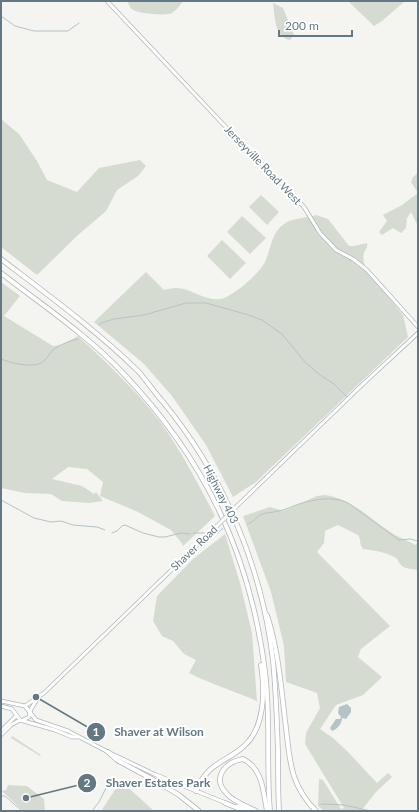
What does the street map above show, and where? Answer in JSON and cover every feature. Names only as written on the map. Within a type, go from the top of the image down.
[{"type":"highway","name":"Highway 403","points":[[1,259],[89,326],[138,372],[174,416],[194,444],[225,498],[247,551],[260,592],[269,634],[275,686],[281,811]]},
{"type":"highway","name":"Highway 403","points":[[1,273],[86,339],[122,372],[166,422],[184,448],[216,503],[238,556],[252,600],[260,634],[268,716],[270,811]]},
{"type":"highway","points":[[260,592],[269,622],[278,663],[291,768],[295,781],[302,794],[316,811]]},
{"type":"highway","points":[[196,791],[207,773],[214,766],[245,746],[258,724],[262,698],[263,676],[252,600]]},
{"type":"highway","points":[[108,752],[117,760],[179,795],[199,811]]},
{"type":"highway","points":[[256,811],[228,795],[221,786],[220,780],[222,771],[230,762],[243,759],[255,767],[261,780],[267,811]]},
{"type":"highway","points":[[225,803],[245,811]]},
{"type":"main road","name":"Jerseyville Road West","points":[[107,1],[222,123],[304,207],[320,233],[327,241],[336,250],[353,259],[367,270],[418,327]]},
{"type":"main road","name":"Shaver Road","points":[[30,711],[40,696],[362,385],[418,333]]},
{"type":"main road","name":"Shaver Road","points":[[23,706],[40,696]]},
{"type":"main road","points":[[1,701],[28,708],[37,721],[68,731],[108,752],[196,791],[225,803],[256,811]]},
{"type":"main road","points":[[1,706],[11,708],[16,716],[21,720],[55,730],[72,738],[78,737]]},
{"type":"main road","points":[[1,731],[16,716],[17,709],[23,706]]},
{"type":"main road","points":[[1,734],[11,725],[29,717],[30,711]]},
{"type":"shaded area","points":[[127,1],[183,1],[172,13],[158,14],[135,11],[131,8]]},
{"type":"shaded area","points":[[348,1],[405,1],[374,26]]},
{"type":"shaded area","points":[[273,3],[283,8],[294,35],[290,40],[281,35],[278,30]]},
{"type":"shaded area","points":[[1,119],[19,134],[37,161],[47,180],[77,192],[99,168],[140,160],[146,166],[138,176],[117,190],[106,211],[78,235],[37,275],[1,247]]},
{"type":"shaded area","points":[[418,173],[418,193],[411,182],[413,177]]},
{"type":"shaded area","points":[[418,193],[418,226],[411,212],[407,218],[406,228],[401,233],[393,228],[382,235],[379,232],[387,221],[383,215],[402,205]]},
{"type":"shaded area","points":[[261,195],[279,212],[267,225],[249,207]]},
{"type":"shaded area","points":[[316,215],[328,219],[349,246],[367,243],[363,258],[367,271],[403,315],[408,337],[256,482],[233,497],[206,445],[172,396],[144,364],[94,322],[146,272],[164,290],[174,288],[182,289],[212,299],[224,298],[247,283],[258,272],[265,262],[276,232],[284,224],[291,220]]},
{"type":"shaded area","points":[[242,216],[266,238],[250,254],[227,232]]},
{"type":"shaded area","points":[[222,240],[246,263],[230,279],[207,256]]},
{"type":"shaded area","points":[[1,282],[20,296],[4,316],[53,346],[61,345],[78,336],[132,389],[152,411],[169,434],[190,468],[215,516],[183,546],[171,530],[138,512],[100,496],[103,482],[87,469],[68,467],[52,479],[82,486],[94,494],[96,492],[103,501],[89,503],[62,501],[51,494],[25,493],[1,488]]},
{"type":"shaded area","points":[[325,495],[335,497],[362,511],[387,530],[415,545],[418,542],[418,570],[404,567],[390,555],[363,549],[358,535],[338,525],[325,531],[324,543],[317,552],[390,626],[361,649],[358,657],[382,677],[363,695],[336,705],[320,729],[333,738],[349,753],[377,783],[388,773],[392,777],[376,792],[361,811],[324,811],[318,806],[319,779],[323,780],[341,809],[344,808],[305,744],[306,733],[320,708],[317,693],[286,682],[284,646],[271,592],[243,516],[270,507],[283,511],[317,496]]},
{"type":"shaded area","points":[[225,534],[240,583],[252,633],[257,701],[189,673],[196,660],[184,654],[173,641],[162,636],[153,621],[157,596],[193,559]]},
{"type":"shaded area","points":[[347,704],[351,708],[351,712],[346,719],[342,718],[339,726],[332,731],[330,728],[336,719],[340,719],[341,717],[338,713],[339,707]]},
{"type":"shaded area","points":[[12,736],[41,755],[40,756],[11,738]]},
{"type":"shaded area","points":[[121,781],[154,811],[101,811]]},
{"type":"shaded area","points":[[8,785],[27,786],[44,799],[45,811],[23,811],[2,791],[6,790]]},
{"type":"waterway","points":[[1,16],[15,26],[34,31],[68,31],[79,23]]},
{"type":"waterway","points":[[99,325],[114,319],[144,315],[186,303],[206,303],[245,314],[262,320],[282,334],[305,362],[320,375],[334,384],[347,397]]},
{"type":"waterway","points":[[1,359],[21,364],[32,365],[41,363],[57,347],[78,339]]},
{"type":"waterway","points":[[248,524],[262,514],[284,510],[312,501],[332,499],[351,505],[399,540],[410,539],[418,541]]},
{"type":"waterway","points":[[1,500],[34,518],[51,522],[61,521],[73,525],[97,527],[105,530]]},
{"type":"waterway","points":[[112,533],[125,525],[143,533],[159,537],[181,533],[190,534]]},
{"type":"waterway","points":[[211,534],[217,534],[223,528]]},
{"type":"waterway","points":[[193,533],[208,533]]},
{"type":"waterway","points":[[92,811],[99,802],[110,780]]},
{"type":"waterway","points":[[2,796],[5,796],[22,811]]},
{"type":"waterway","points":[[321,804],[344,805],[371,811]]},
{"type":"place","name":"Shaver at Wilson","points":[[36,697]]},
{"type":"place","name":"Shaver Estates Park","points":[[26,798]]}]
